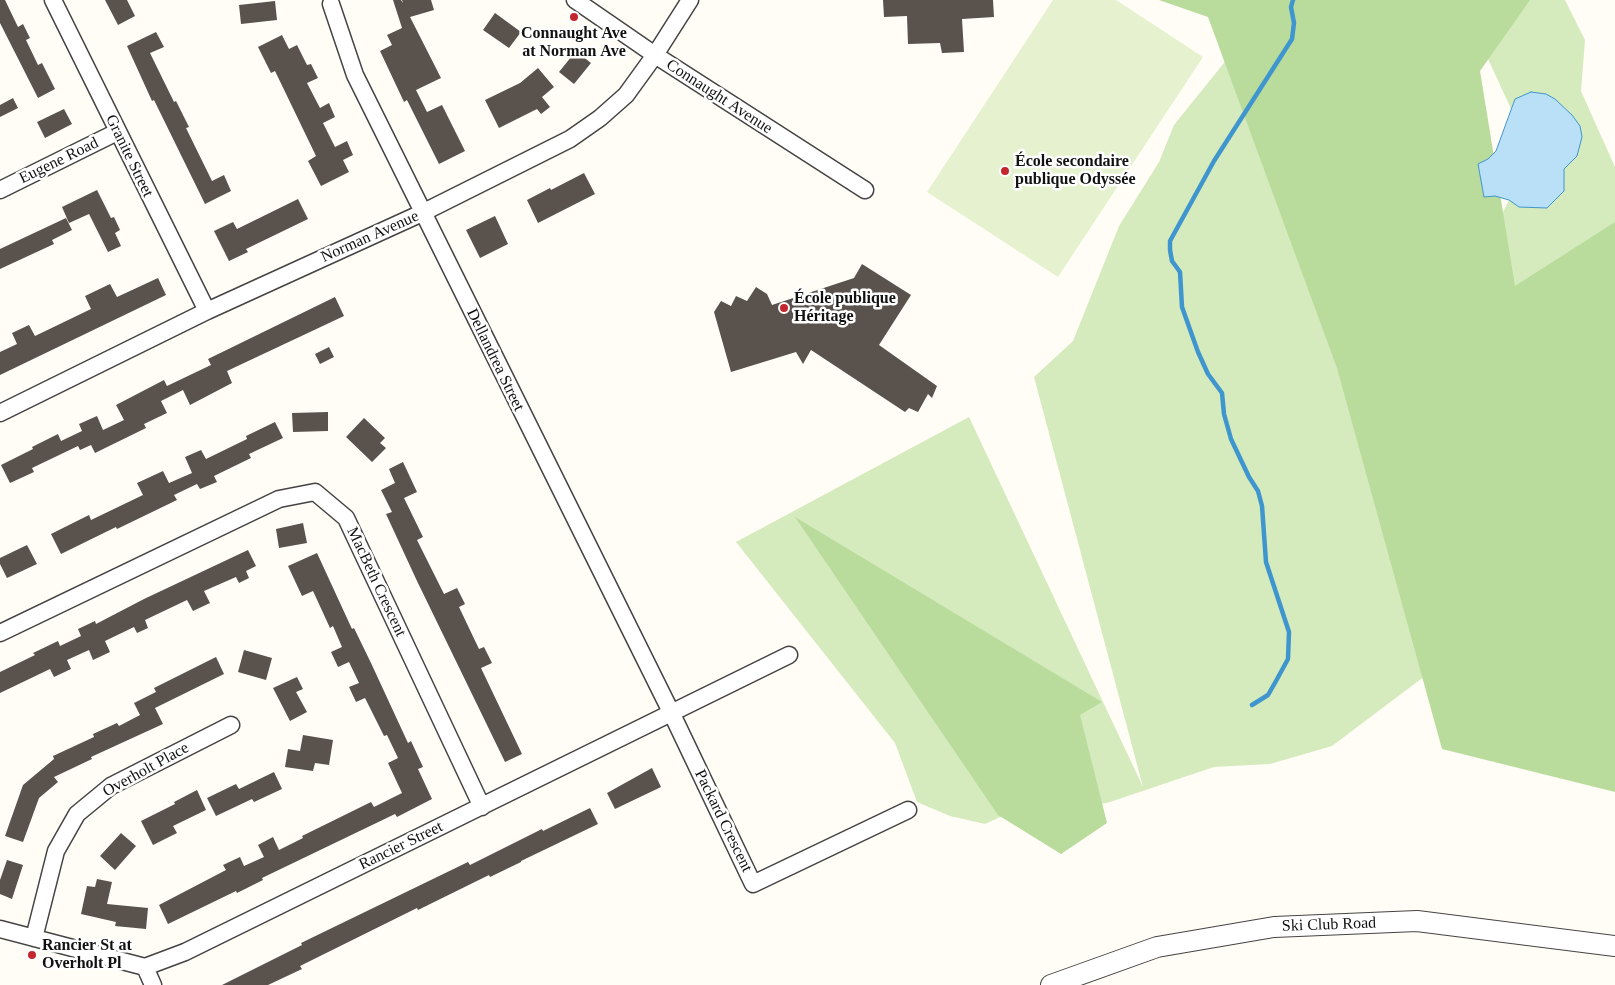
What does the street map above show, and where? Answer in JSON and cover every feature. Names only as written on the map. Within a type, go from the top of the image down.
[{"type":"street","name":"Granite Street","points":[[53,0],[207,311]]},
{"type":"street","name":"Connaught Avenue","points":[[575,0],[655,55],[865,190]]},
{"type":"street","name":"Norman Avenue","points":[[0,413],[207,311],[422,213],[570,139],[600,118],[626,95],[655,55],[690,0]]},
{"type":"street","name":"Dellandrea Street","points":[[332,4],[355,75],[671,712]]},
{"type":"street","name":"Eugene Road","points":[[0,190],[117,132]]},
{"type":"street","name":"MacBeth Crescent","points":[[0,633],[279,498],[315,492],[346,518],[482,806]]},
{"type":"street","name":"Rancier Street","points":[[145,967],[185,952],[789,655]]},
{"type":"street","name":"Packard Crescent","points":[[671,712],[753,884],[908,810]]},
{"type":"street","name":"Overholt Place","points":[[34,938],[56,851],[77,814],[111,786],[231,725]]},
{"type":"street","name":"Ski Club Road","points":[[1050,985],[1157,947],[1274,927],[1417,921],[1615,946]]},
{"type":"street","points":[[0,929],[145,967],[153,985]]},
{"type":"green space","points":[[1053,0],[1116,0],[1203,57],[1058,277],[927,192]]},
{"type":"green space","points":[[1159,0],[1530,0],[1480,71],[1515,286],[1615,222],[1615,792],[1442,749],[1337,368],[1208,17]]},
{"type":"green space","points":[[1440,0],[1565,0],[1585,40],[1581,91],[1615,167],[1615,561],[1469,660],[1421,679],[1332,746],[1270,764],[1214,767],[1107,803],[1035,814],[1011,812],[985,824],[950,816],[917,802],[895,743],[736,542],[969,417],[1143,787],[1034,377],[1073,341],[1119,226],[1159,162],[1174,125],[1240,43],[1500,218],[1522,174],[1518,124],[1465,9]]},
{"type":"green space","points":[[795,517],[1102,702],[1080,715],[1107,823],[1061,854],[998,815]]},
{"type":"water","points":[[1531,92],[1546,94],[1555,99],[1572,115],[1580,126],[1582,137],[1577,156],[1564,169],[1564,191],[1547,208],[1519,207],[1509,200],[1495,196],[1484,197],[1478,164],[1488,159],[1496,151],[1515,99]]},
{"type":"building","points":[[0,0],[5,0],[18,27],[23,24],[30,38],[26,40],[38,65],[42,63],[55,89],[38,98],[0,23]]},
{"type":"building","points":[[105,0],[127,0],[135,16],[118,25]]},
{"type":"building","points":[[393,0],[401,0],[403,3],[402,0],[431,0],[434,10],[410,17],[441,78],[416,90],[427,112],[442,105],[465,151],[439,164],[407,100],[404,102],[380,51],[392,45],[387,35],[402,28]]},
{"type":"building","points":[[883,0],[993,0],[994,17],[962,19],[964,52],[942,53],[940,43],[908,44],[907,16],[884,17]]},
{"type":"building","points":[[275,1],[277,20],[241,24],[239,5]]},
{"type":"building","points":[[495,13],[521,32],[509,48],[483,30]]},
{"type":"building","points":[[156,32],[164,47],[150,53],[174,102],[176,101],[189,127],[186,128],[212,181],[224,175],[231,191],[205,204],[154,100],[152,101],[127,46]]},
{"type":"building","points":[[282,35],[289,49],[297,45],[307,65],[311,64],[318,78],[307,83],[320,108],[329,103],[335,117],[323,123],[335,147],[347,141],[353,155],[343,160],[349,172],[321,186],[308,161],[316,156],[275,71],[271,73],[258,47]]},
{"type":"building","points":[[576,51],[591,63],[574,84],[559,72]]},
{"type":"building","points":[[538,68],[554,87],[542,97],[550,107],[541,114],[537,109],[499,128],[485,100],[520,83]]},
{"type":"building","points":[[13,98],[18,108],[0,117],[0,105]]},
{"type":"building","points":[[64,109],[72,124],[45,138],[37,122]]},
{"type":"building","points":[[584,173],[595,194],[538,223],[527,200]]},
{"type":"building","points":[[97,190],[111,218],[114,217],[120,230],[115,233],[121,246],[108,252],[89,214],[69,223],[62,207]]},
{"type":"building","points":[[298,199],[308,219],[246,249],[248,252],[229,261],[214,231],[233,222],[237,229]]},
{"type":"building","points":[[495,216],[508,244],[480,258],[466,230]]},
{"type":"building","points":[[66,218],[72,230],[52,240],[54,244],[0,269],[0,249]]},
{"type":"building","points":[[862,264],[911,295],[879,345],[937,386],[932,398],[928,394],[918,412],[909,408],[905,412],[811,350],[803,364],[796,352],[731,372],[714,312],[721,301],[731,306],[736,296],[747,301],[756,287],[767,294],[772,305],[854,278]]},
{"type":"building","points":[[158,278],[166,295],[0,375],[0,352],[17,344],[12,333],[29,325],[35,336],[91,309],[85,296],[110,284],[117,297]]},
{"type":"building","points":[[335,297],[344,316],[227,371],[232,383],[190,405],[183,390],[161,401],[167,413],[144,424],[146,428],[95,453],[91,445],[80,450],[78,446],[32,468],[34,472],[10,483],[1,465],[33,449],[32,447],[58,434],[61,441],[82,431],[79,424],[97,416],[103,430],[124,420],[116,405],[164,380],[167,386],[211,365],[208,359]]},
{"type":"building","points":[[329,347],[334,357],[320,364],[315,354]]},
{"type":"building","points":[[328,412],[328,431],[293,432],[292,413]]},
{"type":"building","points":[[364,418],[385,438],[380,443],[386,448],[372,462],[346,437]]},
{"type":"building","points":[[275,422],[283,438],[249,454],[251,458],[214,476],[217,482],[200,489],[197,484],[174,495],[177,500],[61,554],[51,534],[89,515],[91,520],[143,495],[137,483],[163,471],[169,483],[192,473],[185,457],[201,450],[206,459],[247,439],[246,436]]},
{"type":"building","points":[[403,462],[417,492],[404,498],[423,537],[417,540],[444,594],[457,588],[465,604],[459,607],[479,649],[484,647],[492,663],[481,668],[522,754],[505,762],[386,514],[392,512],[381,490],[395,483],[389,469]]},
{"type":"building","points":[[303,523],[307,543],[279,548],[276,529]]},
{"type":"building","points":[[27,545],[37,564],[7,578],[0,564],[0,558]]},
{"type":"building","points":[[248,550],[256,566],[246,571],[249,578],[239,583],[236,577],[204,591],[210,603],[193,611],[187,600],[145,620],[148,628],[137,633],[134,627],[105,641],[110,652],[93,660],[89,650],[67,660],[71,669],[54,677],[50,669],[0,693],[0,672],[35,655],[33,653],[58,641],[60,646],[81,636],[78,629],[95,621],[96,624]]},
{"type":"building","points":[[317,553],[408,743],[411,741],[423,767],[418,769],[432,799],[397,817],[395,814],[262,878],[263,880],[237,893],[236,891],[168,924],[159,905],[226,870],[223,865],[240,857],[244,866],[264,857],[258,845],[273,837],[279,850],[303,838],[302,836],[371,802],[374,807],[402,793],[388,763],[398,758],[387,735],[384,736],[365,698],[356,702],[349,687],[359,683],[349,662],[338,667],[331,652],[342,647],[333,626],[330,628],[313,591],[302,596],[288,566]]},
{"type":"building","points":[[244,650],[272,658],[266,680],[238,672]]},
{"type":"building","points":[[216,657],[224,674],[155,708],[163,724],[91,757],[92,759],[54,777],[58,782],[39,798],[23,842],[5,836],[23,785],[54,759],[53,756],[94,737],[93,734],[117,723],[119,726],[140,715],[134,703],[156,692],[154,688]]},
{"type":"building","points":[[297,677],[303,689],[296,692],[307,712],[290,721],[273,688]]},
{"type":"building","points":[[303,735],[333,740],[329,765],[315,763],[313,771],[285,767],[288,749],[300,751]]},
{"type":"building","points":[[652,768],[661,787],[615,809],[607,793]]},
{"type":"building","points":[[274,772],[282,789],[254,802],[252,799],[216,816],[207,798],[236,784],[239,789]]},
{"type":"building","points":[[197,790],[206,810],[173,826],[177,833],[153,845],[141,821],[175,804],[174,802]]},
{"type":"building","points":[[590,808],[598,824],[490,877],[489,875],[418,910],[417,908],[300,966],[302,969],[268,985],[222,985],[302,945],[301,943],[468,862],[470,865],[542,829],[543,831]]},
{"type":"building","points":[[121,833],[136,846],[115,870],[100,856]]},
{"type":"building","points":[[7,860],[23,865],[12,899],[0,894],[0,880]]},
{"type":"building","points":[[97,879],[112,882],[107,904],[148,908],[146,929],[115,926],[116,922],[81,914],[87,886],[95,887]]},
{"type":"waterway","points":[[1252,705],[1268,695],[1288,659],[1289,632],[1266,562],[1262,506],[1258,491],[1249,477],[1231,439],[1224,414],[1222,393],[1208,374],[1182,307],[1180,272],[1172,261],[1170,241],[1214,161],[1292,39],[1294,23],[1291,7],[1293,0]]},
{"type":"place","name":"Connaught Ave at Norman Ave","points":[[574,17]]},
{"type":"place","name":"École secondaire publique Odyssée","points":[[1005,171]]},
{"type":"place","name":"École publique Héritage","points":[[784,308]]},
{"type":"place","name":"Rancier St at Overholt Pl","points":[[32,955]]}]
